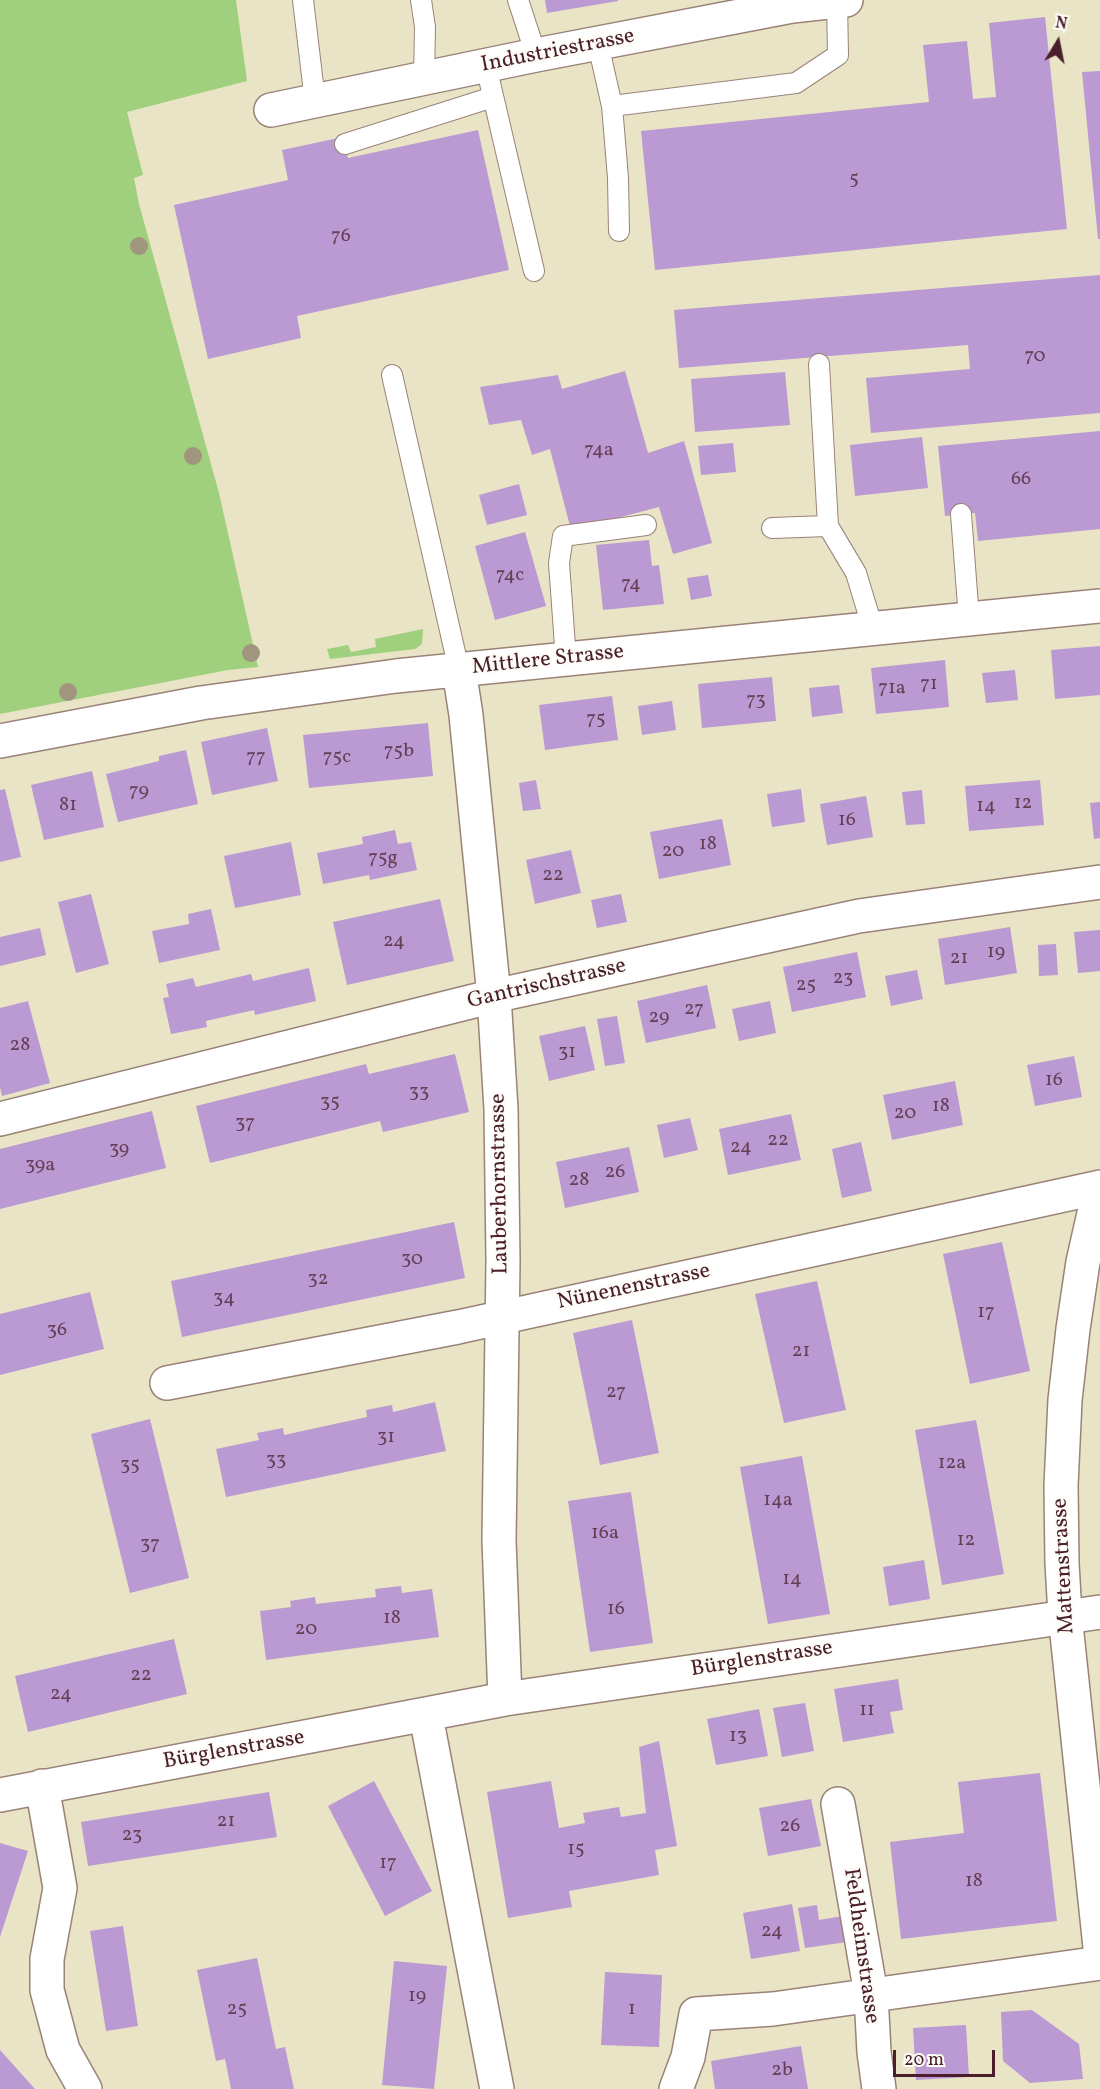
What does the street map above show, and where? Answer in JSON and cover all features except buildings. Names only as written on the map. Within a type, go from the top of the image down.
[{"type":"street","name":"Industriestrasse","points":[[271,110],[536,55],[792,6],[842,0]]},
{"type":"street","name":"Mittlere Strasse","points":[[0,741],[236,698],[459,670],[1100,606]]},
{"type":"street","name":"Lauberhornstrasse","points":[[459,670],[466,715],[495,996],[502,1155],[499,1540],[505,1700]]},
{"type":"street","name":"Gantrischstrasse","points":[[0,1119],[495,996],[859,916],[1100,882]]},
{"type":"street","name":"Nünenenstrasse","points":[[167,1383],[502,1316],[1100,1187]]},
{"type":"street","name":"Mattenstrasse","points":[[1100,1187],[1083,1262],[1065,1400],[1061,1486],[1065,1615],[1100,1947]]},
{"type":"street","name":"Bürglenstrasse","points":[[0,1795],[505,1700],[1065,1615],[1100,1612]]},
{"type":"street","points":[[426,1716],[497,2089]]},
{"type":"street","points":[[42,1786],[60,1888],[47,1959],[47,1990],[63,2050],[85,2089]]},
{"type":"street","name":"Feldheimstrasse","points":[[838,1804],[871,1994],[874,2052],[879,2089]]},
{"type":"street","points":[[676,2089],[688,2057],[696,2014],[773,2009],[1100,1963]]},
{"type":"lane","points":[[303,0],[315,101]]},
{"type":"lane","points":[[421,0],[425,27],[424,78]]},
{"type":"lane","points":[[518,0],[536,55]]},
{"type":"lane","points":[[612,106],[796,83],[838,55],[842,0]]},
{"type":"lane","points":[[598,44],[612,106],[618,178],[619,231]]},
{"type":"lane","points":[[486,66],[534,271]]},
{"type":"lane","points":[[345,144],[494,97]]},
{"type":"lane","points":[[819,364],[828,526],[856,573],[873,629]]},
{"type":"lane","points":[[392,375],[459,670]]},
{"type":"lane","points":[[961,514],[969,619]]},
{"type":"lane","points":[[566,660],[559,562],[563,536],[646,525]]},
{"type":"lane","points":[[772,528],[828,526]]},
{"type":"green space","points":[[0,0],[236,0],[247,81],[127,112],[143,175],[134,178],[139,204],[219,493],[258,667],[228,670],[0,714]]},
{"type":"green space","points":[[423,629],[422,644],[415,649],[330,659],[327,649],[348,645],[351,652],[376,647],[375,639]]}]
